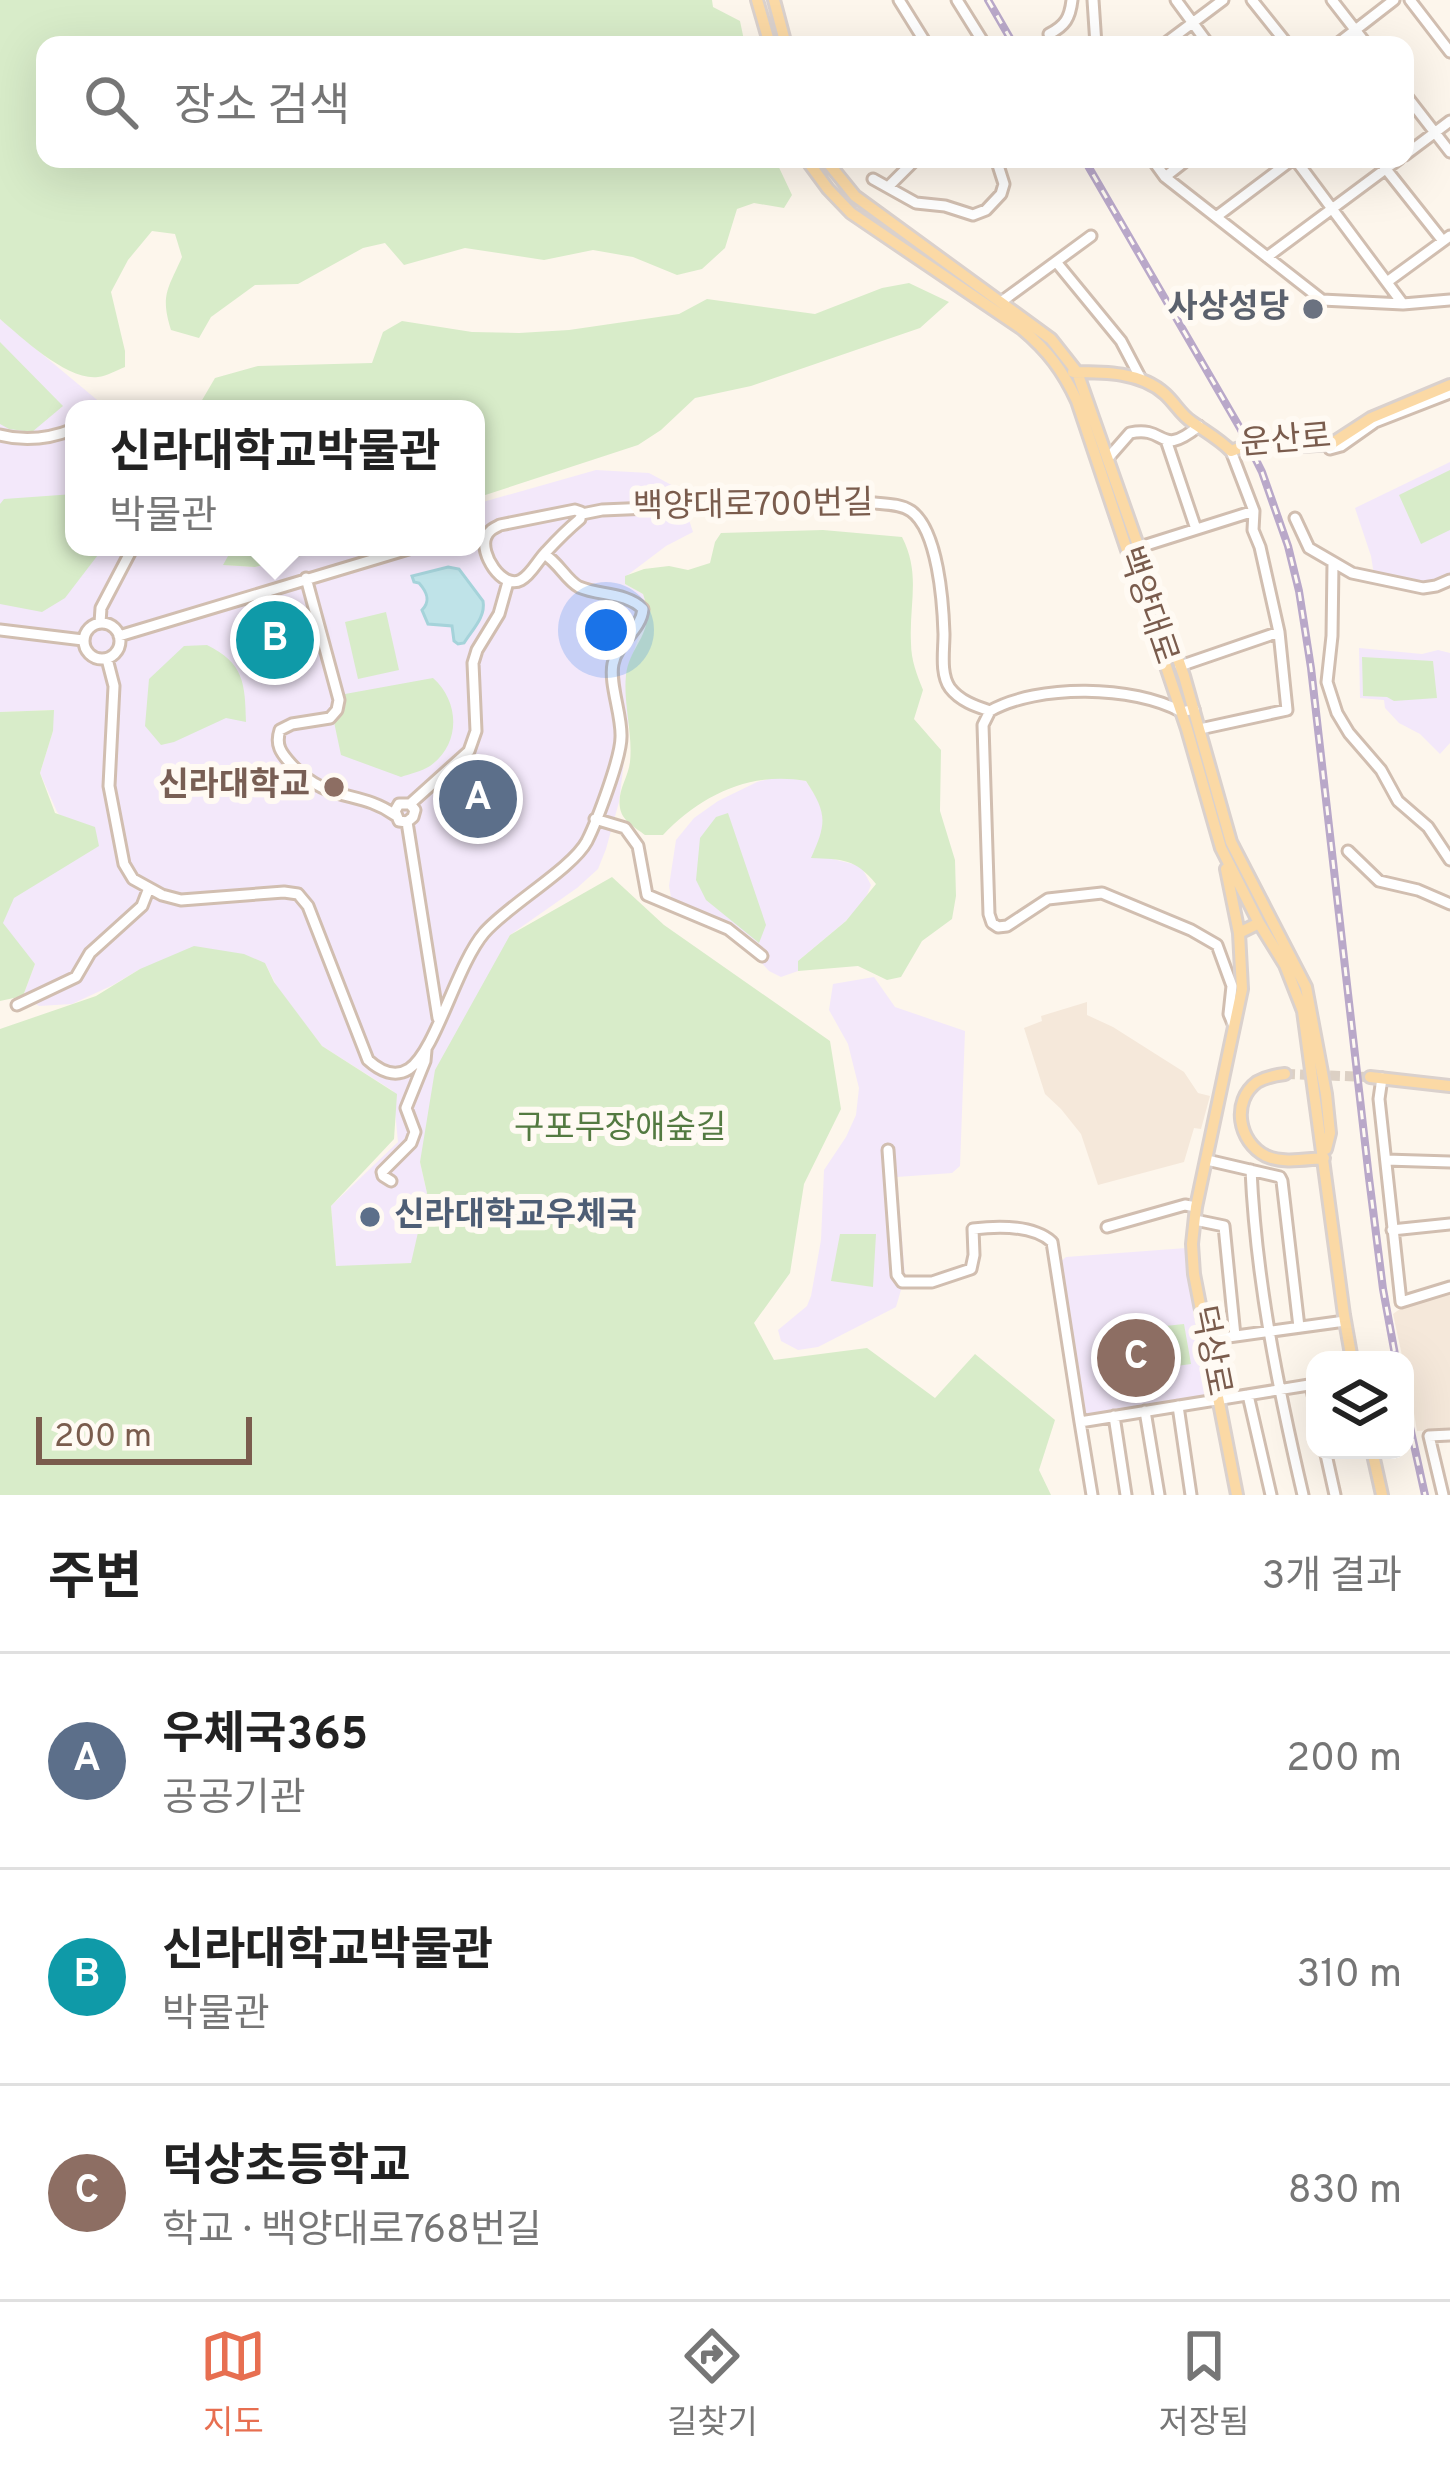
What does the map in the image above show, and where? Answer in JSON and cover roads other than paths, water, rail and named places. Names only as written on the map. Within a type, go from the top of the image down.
[{"type":"main road","points":[[757,0],[767,36]]},
{"type":"main road","points":[[774,0],[784,36]]},
{"type":"main road","name":"백양대로","points":[[813,168],[851,213],[1022,329],[1071,373],[1188,711],[1200,729],[1232,842],[1306,987],[1326,1094],[1330,1132],[1324,1158]]},
{"type":"main road","name":"백양대로","points":[[832,168],[855,196],[1051,338],[1108,457],[1180,666],[1221,848],[1285,965],[1303,1011],[1350,1351]]},
{"type":"main road","points":[[1071,373],[1141,379]]},
{"type":"main road","name":"운산로","points":[[1141,379],[1231,451],[1262,440],[1330,444],[1370,418],[1450,389]]},
{"type":"main road","name":"덕상로","points":[[1221,848],[1239,934],[1241,989],[1196,1214],[1192,1257],[1238,1495]]},
{"type":"main road","points":[[1239,934],[1259,922]]},
{"type":"main road","points":[[1285,1074],[1260,1081],[1246,1094],[1240,1114],[1244,1134],[1257,1150],[1273,1158],[1324,1158]]},
{"type":"main road","points":[[1376,1078],[1450,1086]]},
{"type":"main road","points":[[1374,1459],[1382,1495]]},
{"type":"street","points":[[899,0],[921,36]]},
{"type":"street","points":[[957,0],[979,36]]},
{"type":"street","points":[[1049,34],[1061,28],[1070,15],[1072,0]]},
{"type":"street","points":[[1093,0],[1095,36]]},
{"type":"street","points":[[1176,0],[1203,36]]},
{"type":"street","points":[[1175,36],[1223,0]]},
{"type":"street","points":[[1252,0],[1281,36]]},
{"type":"street","points":[[1333,0],[1360,36]]},
{"type":"street","points":[[1348,36],[1394,0]]},
{"type":"street","points":[[1411,0],[1450,52]]},
{"type":"street","points":[[1414,106],[1450,152]]},
{"type":"street","points":[[1414,148],[1450,121]]},
{"type":"street","points":[[888,187],[907,168]]},
{"type":"street","points":[[873,179],[923,205],[968,214],[986,210],[1001,194],[998,168]]},
{"type":"street","points":[[1158,168],[1322,300],[1403,304],[1450,300]]},
{"type":"street","points":[[1165,177],[1176,168]]},
{"type":"street","points":[[1216,217],[1282,168]]},
{"type":"street","points":[[1301,168],[1403,304]]},
{"type":"street","points":[[1267,257],[1385,169],[1446,239],[1387,282]]},
{"type":"street","points":[[1001,302],[1091,236]]},
{"type":"street","points":[[1057,263],[1121,340],[1141,379]]},
{"type":"street","points":[[1330,449],[1375,422],[1450,389]]},
{"type":"street","points":[[1108,457],[1130,433],[1146,430],[1166,440],[1180,440],[1199,426]]},
{"type":"street","points":[[0,435],[21,440],[65,432]]},
{"type":"street","points":[[1166,440],[1196,529]]},
{"type":"street","points":[[1200,729],[1287,710],[1279,632],[1253,530],[1254,511],[1231,451]]},
{"type":"street","name":"백양대로700번길","points":[[582,514],[634,508],[875,503],[907,508],[920,520],[932,544],[947,685],[961,699],[990,711]]},
{"type":"street","points":[[485,534],[500,525],[575,510],[582,514],[518,582],[500,577],[485,550]]},
{"type":"street","name":"백양대로","points":[[1139,547],[1254,511]]},
{"type":"street","points":[[1295,518],[1309,548],[1352,573],[1423,588],[1450,580]]},
{"type":"street","points":[[391,1181],[382,1172],[416,1132],[406,1108],[426,1050],[470,954],[484,933],[586,844],[622,742],[613,662],[638,626],[643,609],[631,599],[573,584],[544,554]]},
{"type":"street","points":[[100,623],[101,608],[128,556]]},
{"type":"street","points":[[119,636],[383,556]]},
{"type":"street","points":[[1333,563],[1327,682],[1337,713],[1382,770],[1398,801],[1428,827],[1450,860]]},
{"type":"street","points":[[306,578],[339,700],[330,718],[280,730],[280,751],[317,788],[395,814]]},
{"type":"street","points":[[407,822],[399,821],[396,807],[469,751],[476,731],[473,663],[499,614],[508,582]]},
{"type":"street","points":[[100,623],[110,625],[119,636],[118,650],[107,658],[93,657],[83,640],[90,627],[100,623]]},
{"type":"street","points":[[0,630],[83,640]]},
{"type":"street","name":"백양대로","points":[[1180,666],[1279,632]]},
{"type":"street","points":[[107,658],[114,686],[112,802],[124,864],[133,879],[181,900],[298,894],[308,906],[368,1060],[395,1074],[405,1072],[426,1050]]},
{"type":"street","points":[[990,711],[1005,703],[1085,691],[1108,691],[1188,711]]},
{"type":"street","name":"덕상로","points":[[990,711],[983,725],[992,923],[1007,926],[1048,899],[1102,893],[1191,930],[1217,945],[1232,986],[1229,1014],[1235,1029]]},
{"type":"street","points":[[363,801],[406,803],[415,814],[407,822]]},
{"type":"street","points":[[595,819],[625,828],[638,846],[647,895],[728,928],[762,956]]},
{"type":"street","points":[[407,822],[439,1020]]},
{"type":"street","points":[[1348,850],[1378,881],[1450,904]]},
{"type":"street","points":[[17,1005],[76,977],[90,953],[142,906],[149,888]]},
{"type":"street","points":[[1376,1078],[1401,1302],[1450,1288]]},
{"type":"street","points":[[888,1150],[898,1280],[910,1284],[942,1280],[971,1269],[973,1229],[1034,1231],[1046,1236],[1055,1248],[1091,1495]]},
{"type":"street","points":[[1207,1160],[1282,1180],[1299,1327]]},
{"type":"street","points":[[1386,1160],[1450,1162]]},
{"type":"street","points":[[1251,1170],[1268,1332],[1303,1495]]},
{"type":"street","points":[[1107,1227],[1185,1204],[1223,1226],[1235,1336]]},
{"type":"street","points":[[1392,1230],[1450,1224]]},
{"type":"street","points":[[1208,1340],[1345,1321]]},
{"type":"street","points":[[1080,1422],[1306,1385]]},
{"type":"street","points":[[1248,1394],[1271,1495]]},
{"type":"street","points":[[1178,1406],[1191,1495]]},
{"type":"street","points":[[1145,1411],[1159,1495]]},
{"type":"street","points":[[1114,1416],[1126,1495]]},
{"type":"street","points":[[1443,1495],[1429,1436],[1450,1435]]},
{"type":"street","points":[[1327,1459],[1335,1495]]},
{"type":"water","points":[[459,569],[483,601],[480,618],[464,643],[454,641],[452,626],[428,624],[422,610],[426,593],[412,576]]},
{"type":"tunnel","points":[[1285,1074],[1370,1077]]},
{"type":"railway","points":[[988,0],[1009,36]]},
{"type":"railway","points":[[1089,168],[1240,428],[1262,472],[1288,546],[1311,668],[1369,1178],[1394,1351]]},
{"type":"railway","points":[[1414,1445],[1425,1495]]},
{"type":"place","name":"사상성당","points":[[1313,309]]},
{"type":"place","name":"신라대학교박물관","points":[[275,640]]},
{"type":"place","name":"신라대학교","points":[[334,787]]},
{"type":"place","name":"우체국365","points":[[478,799]]},
{"type":"place","name":"신라대학교우체국","points":[[370,1217]]},
{"type":"place","name":"덕상초등학교","points":[[1136,1358]]},
{"type":"park label","name":"구포무장애숲길","points":[[620,1130]]}]
